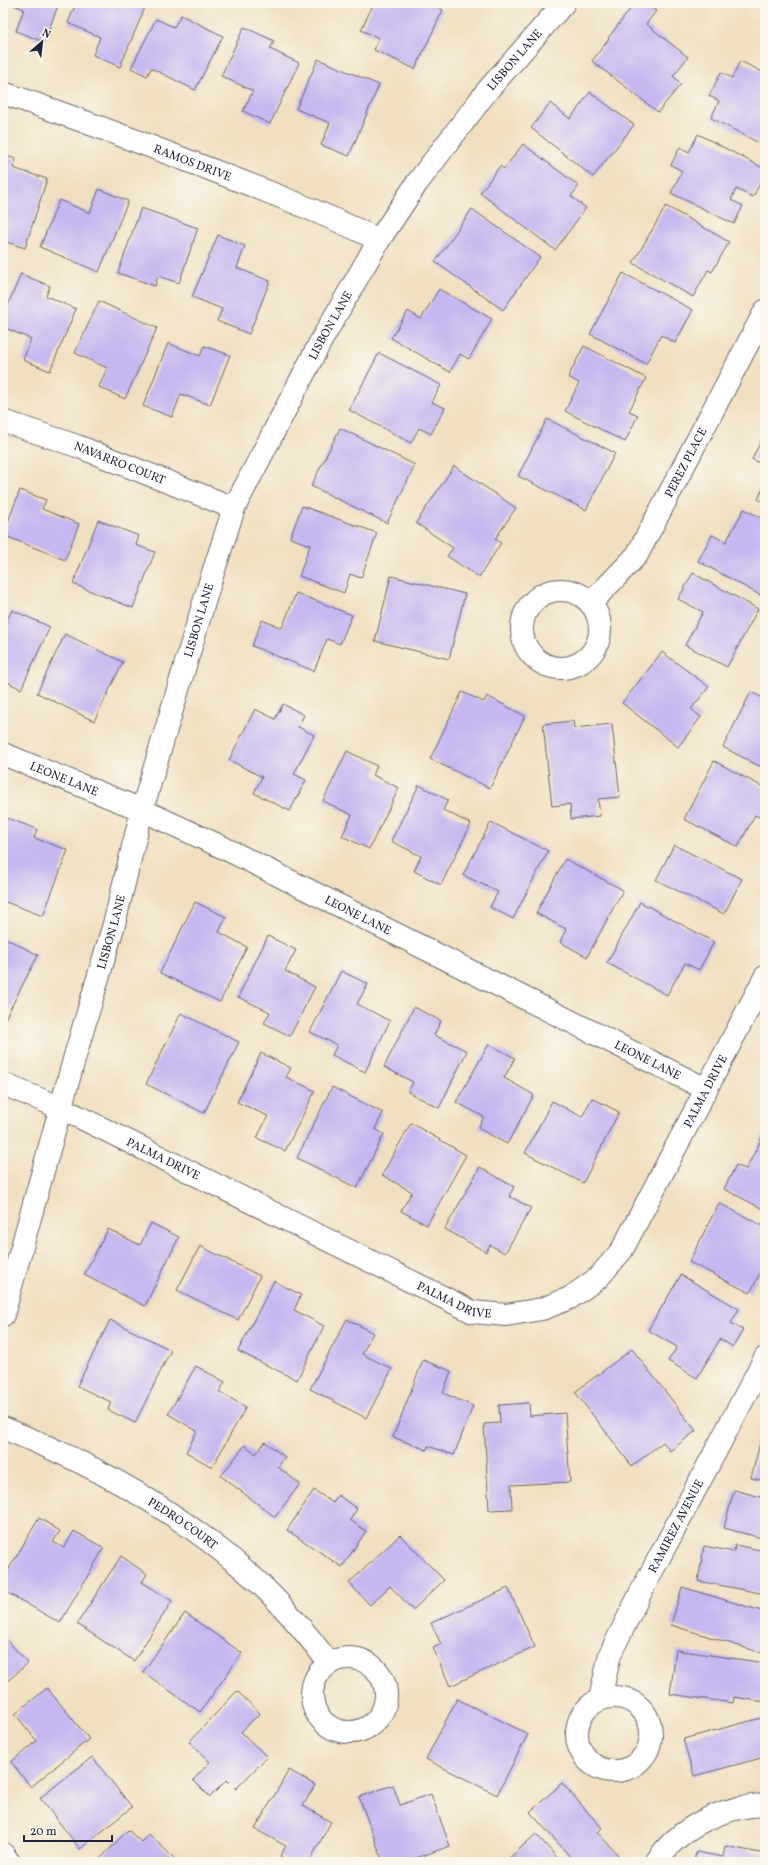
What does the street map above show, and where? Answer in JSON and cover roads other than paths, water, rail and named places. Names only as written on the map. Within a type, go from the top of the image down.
[{"type":"street","name":"LISBON LANE","points":[[3,1315],[114,924],[142,810],[211,579],[234,508],[322,339],[379,240],[417,183],[487,91],[564,3]]},
{"type":"street","name":"RAMOS DRIVE","points":[[3,93],[50,108],[272,193],[336,219],[379,240]]},
{"type":"street","name":"PEREZ PLACE","points":[[591,603],[637,555],[765,311]]},
{"type":"street","name":"NAVARRO COURT","points":[[3,421],[77,446],[234,508]]},
{"type":"street","name":"LEONE LANE","points":[[3,754],[142,810],[231,852],[706,1089]]},
{"type":"street","name":"PALMA DRIVE","points":[[3,1084],[61,1108],[473,1312],[506,1315],[542,1309],[570,1298],[598,1278],[622,1250],[765,977]]},
{"type":"street","name":"RAMIREZ AVENUE","points":[[600,1699],[610,1654],[642,1590],[765,1358]]},
{"type":"street","name":"PEDRO COURT","points":[[3,1428],[44,1445],[123,1485],[172,1515],[211,1543],[257,1581],[305,1632],[329,1663]]},
{"type":"street","points":[[656,1862],[672,1843],[702,1821],[748,1806],[765,1805]]},
{"type":"street","points":[[3,1854],[9,1862]]}]
